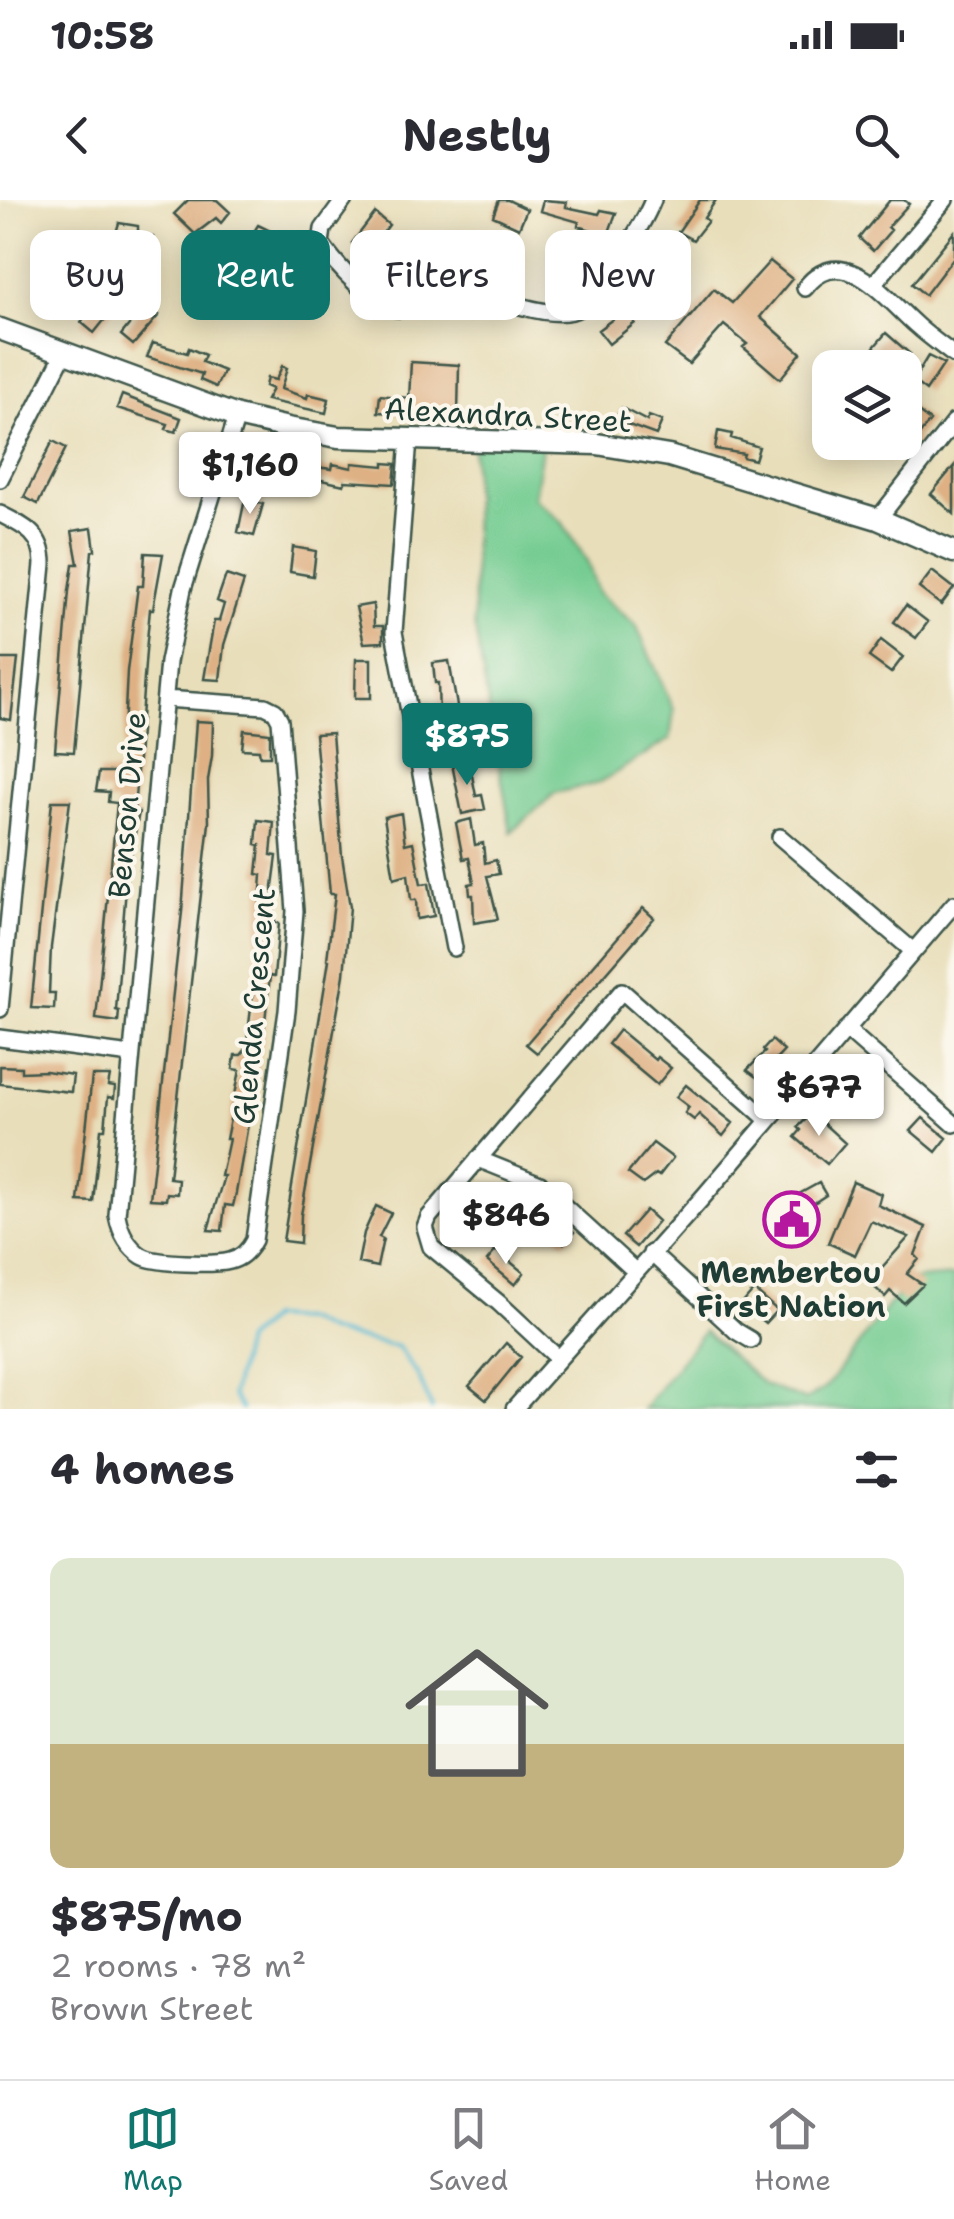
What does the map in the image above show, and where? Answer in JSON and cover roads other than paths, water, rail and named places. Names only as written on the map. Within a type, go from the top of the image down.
[{"type":"main road","name":"Alexandra Street","points":[[0,329],[236,416],[338,437],[596,444],[669,456],[878,519],[954,552]]},
{"type":"street","points":[[344,200],[322,231],[321,243],[350,276],[390,308],[399,308],[439,276],[494,298],[538,310],[570,313],[578,309],[615,264],[653,200]]},
{"type":"street","points":[[873,285],[945,200]]},
{"type":"street","points":[[805,288],[816,278],[841,270],[854,272],[954,355]]},
{"type":"street","points":[[0,479],[64,352]]},
{"type":"street","name":"Benson Drive","points":[[117,1208],[168,662],[182,589],[236,416]]},
{"type":"street","points":[[878,519],[954,422]]},
{"type":"street","points":[[409,439],[394,632],[454,948]]},
{"type":"street","points":[[0,514],[34,534],[42,550],[43,570],[0,1010]]},
{"type":"street","name":"Glenda Crescent","points":[[117,1208],[125,1237],[149,1260],[224,1262],[238,1258],[250,1248],[255,1236],[288,999],[295,896],[280,716],[265,706],[164,699]]},
{"type":"street","points":[[780,837],[913,951]]},
{"type":"street","points":[[514,1409],[954,904]]},
{"type":"street","points":[[558,1359],[500,1303],[431,1247],[426,1238],[429,1217],[622,991],[768,1120]]},
{"type":"street","points":[[846,1029],[954,1124]]},
{"type":"street","points":[[0,1038],[131,1055]]},
{"type":"street","points":[[478,1160],[540,1184],[635,1271]]},
{"type":"street","points":[[651,1252],[736,1331],[751,1340]]},
{"type":"waterway","points":[[241,1409],[232,1395],[245,1341],[270,1318],[305,1320],[330,1332],[398,1347],[418,1375],[432,1409]]},
{"type":"place","name":"Membertou First Nation","points":[[791,1219]]}]
